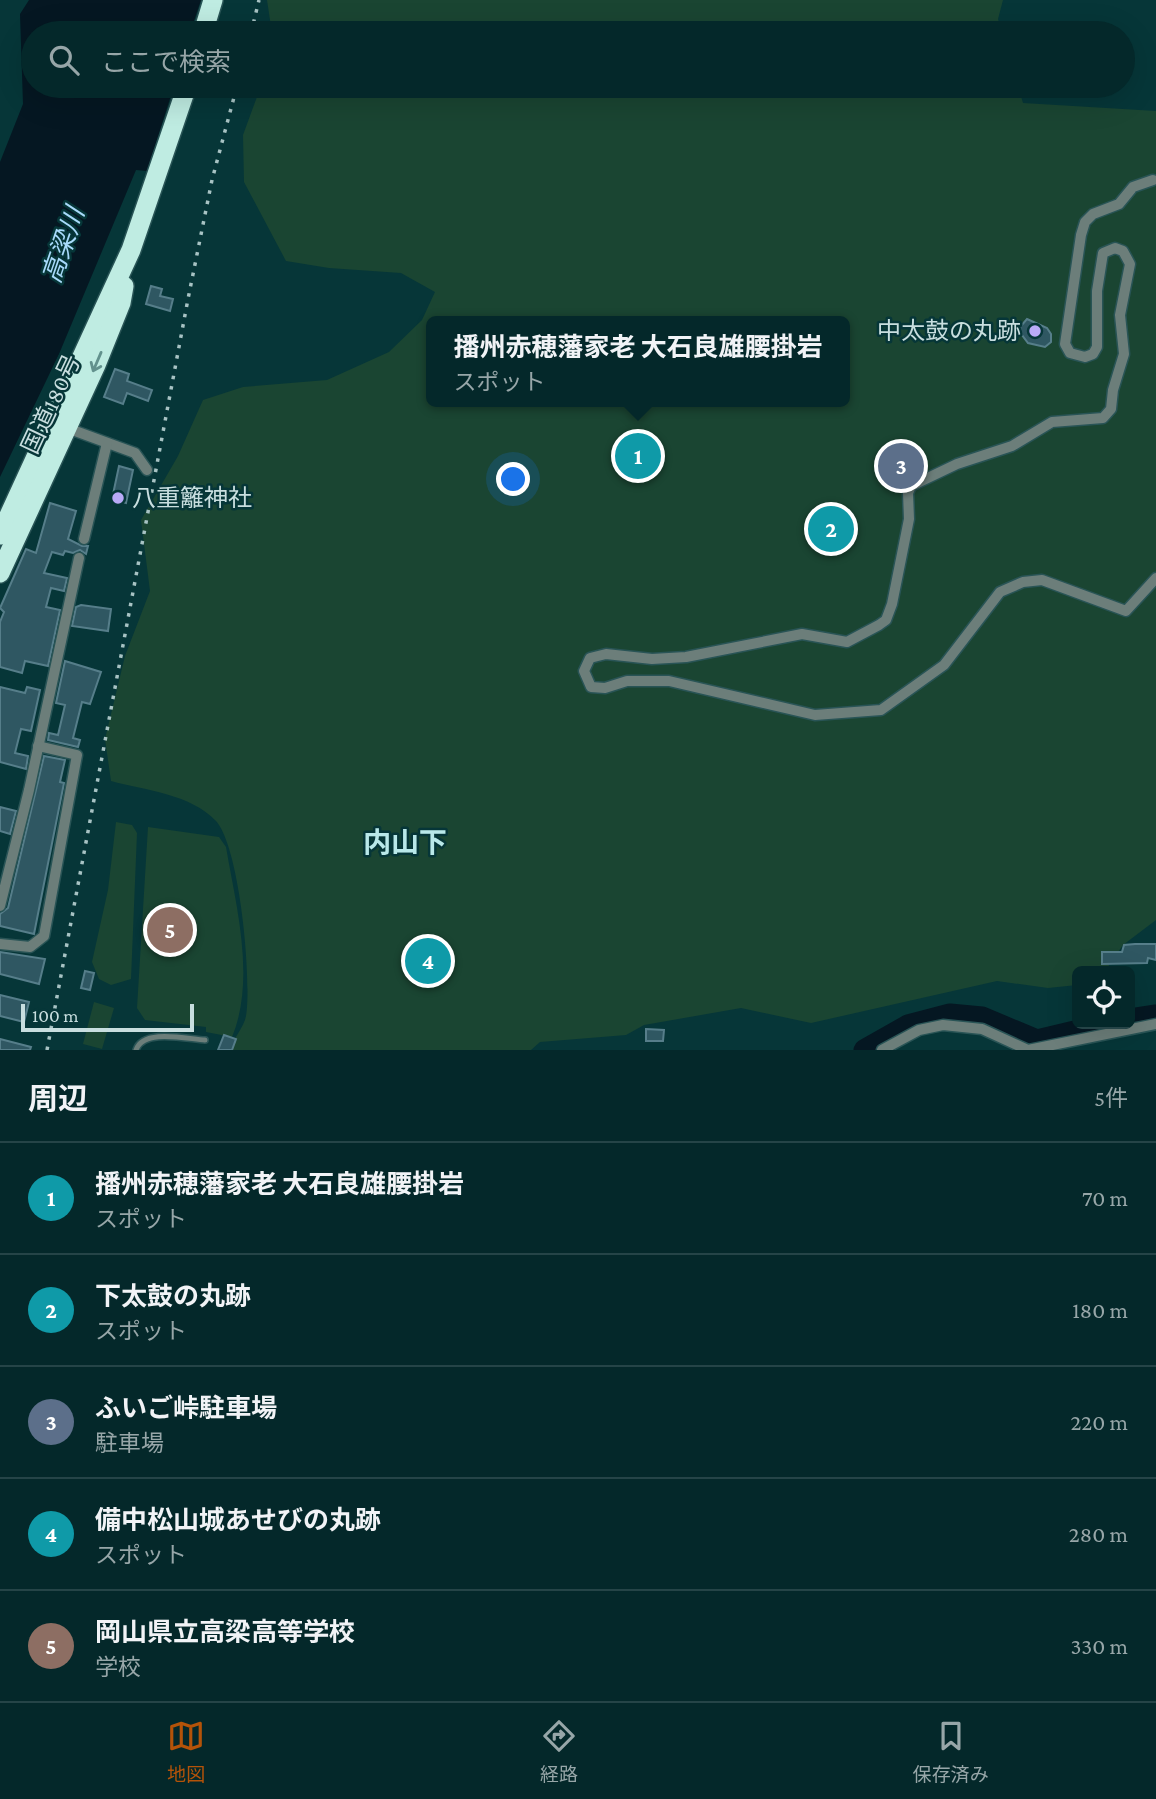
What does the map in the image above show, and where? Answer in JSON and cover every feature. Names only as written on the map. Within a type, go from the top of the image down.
[{"type":"highway","points":[[207,21],[213,0]]},
{"type":"highway","name":"国道180号","points":[[0,535],[131,250],[183,98]]},
{"type":"highway","name":"国道180号","points":[[0,573],[121,303],[131,250]]},
{"type":"street","points":[[1153,180],[1133,187],[1119,204],[1093,214],[1085,222],[1081,235],[1065,344],[1070,353],[1085,357],[1093,354],[1097,347],[1097,291],[1103,253],[1115,248],[1123,251],[1130,264],[1120,315],[1124,354],[1113,390],[1111,409],[1103,418],[1052,422],[1012,446],[957,464],[911,486],[908,492],[909,519],[892,604],[886,620],[847,642],[802,634],[686,657],[652,659],[606,654],[590,658],[584,671],[591,687],[605,688],[627,681],[668,681],[815,715],[881,710],[926,681],[944,665],[1000,592],[1023,582],[1042,580],[1126,611],[1156,578]]},
{"type":"street","points":[[66,428],[135,453],[147,470]]},
{"type":"street","points":[[83,540],[107,443]]},
{"type":"street","points":[[0,906],[79,558]]},
{"type":"street","points":[[0,944],[30,947],[44,936],[77,755],[38,746]]},
{"type":"street","points":[[882,1050],[919,1030],[943,1025],[982,1029],[1028,1049],[1156,1024]]},
{"type":"lane","points":[[136,1050],[143,1041],[156,1037],[205,1040]]},
{"type":"green space","points":[[267,0],[1003,0],[999,21],[270,21]]},
{"type":"green space","points":[[257,98],[1022,98],[1023,103],[1156,111],[1156,920],[1123,945],[1108,966],[1072,966],[1072,986],[1048,988],[997,981],[811,1023],[741,1008],[644,1025],[626,1035],[540,1042],[531,1050],[231,1050],[246,1016],[247,974],[238,885],[224,836],[216,821],[194,805],[167,794],[111,781],[105,739],[125,656],[150,591],[141,520],[178,456],[203,400],[243,387],[327,380],[389,352],[422,320],[435,292],[401,273],[329,268],[286,261],[244,182],[243,135]]},
{"type":"green space","points":[[116,822],[132,825],[137,833],[131,979],[111,985],[99,979],[92,962],[108,890]]},
{"type":"green space","points":[[148,827],[219,837],[226,847],[239,918],[243,967],[243,991],[232,1037],[206,1032],[206,1027],[145,1020],[137,1008]]},
{"type":"green space","points":[[94,1002],[114,1008],[102,1049],[83,1044]]},
{"type":"water","points":[[29,0],[201,0],[194,21],[21,21],[21,44],[20,14]]},
{"type":"water","name":"高梁川","points":[[23,98],[170,98],[147,171],[136,170],[59,354],[0,477],[0,162],[23,104]]},
{"type":"building","points":[[151,286],[162,289],[160,296],[173,299],[170,311],[146,304]]},
{"type":"building","name":"中太鼓の丸跡","points":[[1027,319],[1047,328],[1051,334],[1051,342],[1045,347],[1028,343],[1022,335],[1020,327]]},
{"type":"building","points":[[115,369],[129,374],[127,381],[152,390],[148,401],[127,393],[123,404],[104,397]]},
{"type":"building","points":[[119,466],[133,470],[126,503],[112,499]]},
{"type":"building","points":[[50,503],[76,511],[68,539],[88,546],[86,554],[80,550],[73,553],[65,551],[63,555],[52,552],[44,573],[67,578],[64,591],[51,588],[46,607],[60,610],[48,666],[25,661],[22,673],[0,667],[0,622],[4,612],[0,608],[26,549],[36,553]]},
{"type":"building","points":[[81,605],[111,609],[108,631],[72,626],[76,607]]},
{"type":"building","points":[[65,661],[101,672],[90,704],[82,702],[73,738],[80,740],[78,747],[48,740],[49,733],[58,735],[65,705],[56,703]]},
{"type":"building","points":[[0,687],[25,693],[27,687],[40,690],[31,731],[21,729],[15,753],[28,756],[26,769],[0,762]]},
{"type":"building","points":[[44,756],[65,760],[60,782],[64,783],[34,934],[0,926],[0,914],[8,908]]},
{"type":"building","points":[[0,807],[16,811],[10,834],[0,831]]},
{"type":"building","points":[[1156,944],[1156,960],[1148,958],[1147,963],[1102,964],[1102,952],[1122,952],[1124,945]]},
{"type":"building","points":[[0,952],[45,959],[39,984],[0,974]]},
{"type":"building","points":[[85,971],[94,973],[90,990],[81,988]]},
{"type":"building","points":[[0,995],[29,1002],[24,1022],[0,1016]]},
{"type":"building","points":[[646,1029],[664,1030],[663,1041],[646,1041]]},
{"type":"building","points":[[224,1035],[236,1039],[232,1050],[218,1050]]},
{"type":"building","points":[[0,1039],[31,1047],[30,1050],[0,1050]]},
{"type":"waterway","points":[[864,1050],[908,1025],[950,1014],[982,1017],[1037,1040],[1083,1029]]},
{"type":"waterway","points":[[1135,1018],[1156,1015]]},
{"type":"railway","points":[[254,21],[259,0]]},
{"type":"railway","points":[[47,1050],[188,299],[212,180],[234,98]]},
{"type":"place","name":"中太鼓の丸跡","points":[[1035,331]]},
{"type":"place","name":"播州赤穂藩家老 大石良雄腰掛岩","points":[[638,456]]},
{"type":"place","name":"ふいご峠駐車場","points":[[901,466]]},
{"type":"place","name":"八重籬神社","points":[[118,498]]},
{"type":"place","name":"下太鼓の丸跡","points":[[831,529]]},
{"type":"place","name":"岡山県立高梁高等学校","points":[[170,930]]},
{"type":"place","name":"備中松山城あせびの丸跡","points":[[428,961]]},
{"type":"district","name":"内山下","points":[[405,842]]}]
